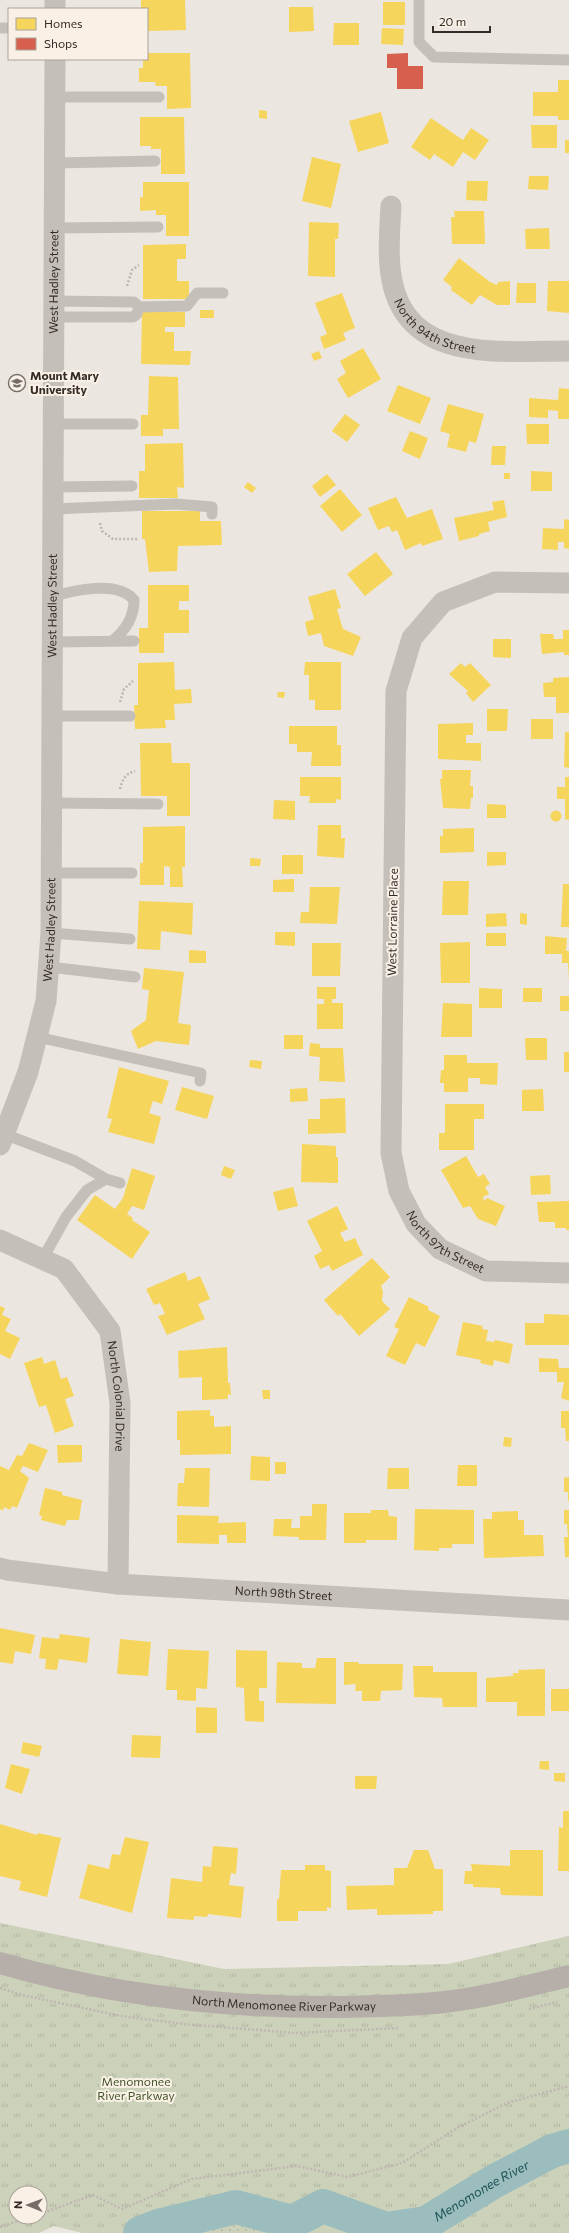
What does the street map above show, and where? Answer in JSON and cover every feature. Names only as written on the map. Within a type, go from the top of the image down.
[{"type":"street","name":"West Hadley Street","points":[[2,1139],[28,1072],[46,1001],[51,933],[55,60]]},
{"type":"street","name":"North 94th Street","points":[[391,206],[390,268],[395,289],[403,309],[411,322],[424,334],[438,341],[475,350],[569,351]]},
{"type":"street","name":"West Lorraine Place","points":[[391,1153],[396,691],[412,638],[443,602],[494,582],[569,583]]},
{"type":"street","name":"North 97th Street","points":[[391,1153],[399,1191],[416,1224],[440,1249],[486,1271],[569,1273]]},
{"type":"street","name":"North Colonial Drive","points":[[0,1240],[64,1269],[110,1331],[120,1403],[118,1584]]},
{"type":"street","name":"North 98th Street","points":[[0,1568],[118,1584],[569,1610]]},
{"type":"street","name":"North Menomonee River Parkway","points":[[0,1962],[103,1987],[161,1996],[277,2007],[384,2006],[445,2002],[500,1993],[569,1976]]},
{"type":"lane","points":[[419,0],[419,42],[434,57],[569,60]]},
{"type":"lane","points":[[54,97],[159,97]]},
{"type":"lane","points":[[54,162],[155,160]]},
{"type":"lane","points":[[54,228],[158,227]]},
{"type":"lane","points":[[54,309],[116,301],[134,302],[139,307],[187,306],[197,293],[223,293]]},
{"type":"lane","points":[[54,309],[132,317],[137,314],[139,307]]},
{"type":"lane","points":[[53,424],[133,424]]},
{"type":"lane","points":[[53,487],[132,486]]},
{"type":"lane","points":[[53,510],[176,504],[212,507],[212,514]]},
{"type":"lane","points":[[52,597],[90,589],[123,590],[129,594],[134,600],[131,618],[119,636],[112,641]]},
{"type":"lane","points":[[52,642],[134,641]]},
{"type":"lane","points":[[52,716],[130,716]]},
{"type":"lane","points":[[52,803],[158,804]]},
{"type":"lane","points":[[51,873],[132,873]]},
{"type":"lane","points":[[51,933],[130,938]]},
{"type":"lane","points":[[48,967],[135,977]]},
{"type":"lane","points":[[37,1037],[176,1066],[201,1073],[200,1081]]},
{"type":"lane","points":[[2,1139],[75,1161],[106,1179],[120,1183]]},
{"type":"lane","points":[[42,1260],[66,1217],[83,1195],[87,1190],[106,1179]]},
{"type":"path","points":[[116,301],[126,289],[132,270],[139,265]]},
{"type":"path","points":[[100,507],[100,526],[106,534],[113,539],[138,539]]},
{"type":"path","points":[[119,716],[121,694],[132,681]]},
{"type":"path","points":[[118,804],[119,791],[124,777],[135,771]]},
{"type":"path","points":[[48,2211],[93,2195],[122,2209],[192,2180],[297,2166],[348,2177],[402,2163],[457,2128],[507,2103],[569,2086]]},
{"type":"green space","name":"Menomonee River Parkway","points":[[0,1923],[224,1969],[448,1964],[569,1936],[569,2233],[267,2233],[265,2198],[201,2208],[158,2233],[82,2233],[54,2226],[39,2233],[0,2233]]},
{"type":"green space","points":[[265,2198],[267,2233],[158,2233],[201,2208]]},
{"type":"building: Homes","points":[[141,0],[185,0],[186,30],[148,31],[148,8],[141,8]]},
{"type":"building: Homes","points":[[383,2],[405,2],[405,25],[383,25]]},
{"type":"building: Homes","points":[[289,7],[313,7],[314,31],[289,32]]},
{"type":"building: Homes","points":[[334,23],[359,23],[359,45],[333,45]]},
{"type":"building: Homes","points":[[382,28],[404,29],[403,45],[381,44]]},
{"type":"building: Homes","points":[[148,53],[190,53],[191,108],[167,109],[167,86],[156,86],[155,82],[139,82],[139,68],[143,68],[143,60],[148,60]]},
{"type":"building: Homes","points":[[558,80],[569,80],[569,120],[558,120],[558,116],[533,116],[533,92],[558,92]]},
{"type":"building: Homes","points":[[259,110],[267,111],[267,119],[259,118]]},
{"type":"building: Homes","points":[[381,112],[389,143],[358,152],[349,121]]},
{"type":"building: Homes","points":[[140,117],[184,117],[185,174],[161,174],[161,149],[151,149],[151,146],[140,146]]},
{"type":"building: Homes","points":[[431,118],[463,140],[471,128],[489,140],[475,160],[463,152],[453,167],[434,154],[430,160],[411,147]]},
{"type":"building: Homes","points":[[531,125],[557,125],[557,148],[532,148]]},
{"type":"building: Homes","points":[[565,140],[569,140],[569,153],[565,153]]},
{"type":"building: Homes","points":[[312,157],[341,164],[331,208],[302,201]]},
{"type":"building: Homes","points":[[529,176],[549,176],[548,190],[528,189]]},
{"type":"building: Homes","points":[[467,181],[488,181],[487,201],[466,200]]},
{"type":"building: Homes","points":[[143,182],[189,182],[189,236],[166,236],[166,215],[156,215],[156,210],[140,211],[140,197],[143,197]]},
{"type":"building: Homes","points":[[454,211],[484,211],[485,244],[452,244],[451,217],[455,217]]},
{"type":"building: Homes","points":[[309,222],[339,223],[338,239],[335,239],[335,277],[308,276]]},
{"type":"building: Homes","points":[[549,228],[550,249],[526,249],[525,229]]},
{"type":"building: Homes","points":[[186,244],[186,259],[177,259],[177,281],[189,281],[189,299],[143,299],[143,245]]},
{"type":"building: Homes","points":[[459,258],[490,282],[497,285],[498,282],[510,281],[510,305],[497,305],[480,295],[472,305],[451,290],[452,287],[443,280]]},
{"type":"building: Homes","points":[[548,281],[569,281],[569,313],[547,311]]},
{"type":"building: Homes","points":[[517,283],[536,283],[536,303],[516,303]]},
{"type":"building: Homes","points":[[342,293],[355,328],[343,333],[346,340],[324,349],[320,337],[327,334],[315,303]]},
{"type":"building: Homes","points":[[200,310],[214,310],[214,318],[200,318]]},
{"type":"building: Homes","points":[[142,311],[185,312],[185,327],[165,327],[165,332],[174,332],[174,351],[191,351],[190,365],[141,364]]},
{"type":"building: Homes","points":[[363,348],[381,379],[348,398],[337,379],[346,373],[340,361]]},
{"type":"building: Homes","points":[[319,351],[322,358],[314,361],[311,354]]},
{"type":"building: Homes","points":[[149,376],[178,377],[179,429],[163,429],[163,436],[141,436],[141,415],[148,415]]},
{"type":"building: Homes","points":[[398,385],[431,398],[420,424],[387,411]]},
{"type":"building: Homes","points":[[559,388],[569,389],[569,419],[558,419],[558,411],[548,410],[548,418],[529,417],[529,398],[558,400]]},
{"type":"building: Homes","points":[[448,404],[484,414],[476,443],[469,441],[466,452],[447,447],[450,434],[440,431]]},
{"type":"building: Homes","points":[[345,414],[360,425],[347,442],[332,431]]},
{"type":"building: Homes","points":[[526,424],[549,424],[549,444],[527,444]]},
{"type":"building: Homes","points":[[410,431],[428,438],[420,459],[402,451]]},
{"type":"building: Homes","points":[[183,443],[184,488],[177,487],[178,498],[139,498],[139,471],[145,471],[145,444]]},
{"type":"building: Homes","points":[[492,446],[506,446],[505,465],[491,465]]},
{"type":"building: Homes","points":[[531,471],[552,472],[552,491],[531,491]]},
{"type":"building: Homes","points":[[504,473],[510,473],[510,479],[504,479]]},
{"type":"building: Homes","points":[[327,474],[336,485],[320,497],[312,486]]},
{"type":"building: Homes","points":[[248,482],[256,488],[252,493],[244,487]]},
{"type":"building: Homes","points":[[340,489],[362,515],[342,532],[320,506]]},
{"type":"building: Homes","points":[[396,497],[407,518],[432,509],[443,539],[422,546],[421,543],[405,550],[397,530],[392,532],[389,526],[378,530],[368,508]]},
{"type":"building: Homes","points":[[504,500],[507,517],[488,522],[490,531],[479,534],[479,536],[459,541],[454,518],[494,510],[492,502]]},
{"type":"building: Homes","points":[[142,511],[200,511],[200,521],[221,521],[222,545],[178,546],[177,571],[149,572],[145,539],[142,539]]},
{"type":"building: Homes","points":[[564,519],[569,520],[569,549],[564,548],[564,542],[558,542],[558,550],[542,549],[543,528],[564,529]]},
{"type":"building: Homes","points":[[376,552],[393,574],[365,596],[347,574]]},
{"type":"building: Homes","points":[[148,585],[189,585],[189,601],[179,601],[179,610],[189,610],[189,633],[164,633],[164,653],[139,653],[139,628],[148,628]]},
{"type":"building: Homes","points":[[335,589],[341,608],[337,609],[343,629],[361,637],[353,656],[324,646],[321,633],[308,636],[305,622],[314,619],[308,597]]},
{"type":"building: Homes","points":[[563,630],[569,630],[569,655],[564,655],[564,652],[542,654],[540,634],[553,634],[554,639],[563,639]]},
{"type":"building: Homes","points":[[493,639],[511,639],[511,658],[493,657]]},
{"type":"building: Homes","points":[[174,662],[175,690],[191,689],[192,703],[174,704],[175,720],[165,720],[166,728],[135,729],[134,705],[138,705],[138,663]]},
{"type":"building: Homes","points":[[305,662],[341,662],[341,710],[315,710],[315,700],[309,700],[309,675],[304,675]]},
{"type":"building: Homes","points":[[461,663],[465,667],[470,663],[491,685],[473,702],[466,693],[468,691],[449,674]]},
{"type":"building: Homes","points":[[569,677],[569,713],[556,713],[556,697],[544,697],[543,683],[553,682],[553,678]]},
{"type":"building: Homes","points":[[278,692],[285,692],[284,698],[277,697]]},
{"type":"building: Homes","points":[[487,709],[508,709],[507,731],[487,731]]},
{"type":"building: Homes","points":[[531,719],[553,719],[553,739],[531,739]]},
{"type":"building: Homes","points":[[473,723],[473,735],[466,735],[466,743],[481,743],[481,761],[438,759],[438,724]]},
{"type":"building: Homes","points":[[289,726],[337,726],[337,745],[341,745],[341,766],[311,766],[312,752],[297,752],[297,744],[289,744]]},
{"type":"building: Homes","points":[[565,732],[569,732],[569,768],[564,767]]},
{"type":"building: Homes","points":[[140,743],[171,743],[172,763],[190,763],[190,816],[167,816],[167,796],[141,796]]},
{"type":"building: Homes","points":[[442,770],[471,770],[470,786],[473,786],[473,798],[471,798],[470,809],[443,808],[440,779],[442,779]]},
{"type":"building: Homes","points":[[300,777],[341,777],[341,800],[336,799],[336,803],[309,803],[310,796],[300,796]]},
{"type":"building: Homes","points":[[565,777],[569,777],[569,820],[565,819],[565,799],[557,799],[557,787],[565,787]]},
{"type":"building: Homes","points":[[274,800],[295,801],[295,820],[273,819]]},
{"type":"building: Homes","points":[[487,804],[506,805],[506,818],[487,818]]},
{"type":"building: Homes","points":[[554,811],[558,811],[560,812],[560,820],[554,821],[551,818],[551,814]]},
{"type":"building: Homes","points":[[318,825],[341,825],[341,838],[345,838],[344,858],[317,856]]},
{"type":"building: Homes","points":[[185,826],[185,867],[182,867],[183,887],[170,887],[170,867],[164,866],[164,885],[140,885],[140,863],[143,863],[143,827]]},
{"type":"building: Homes","points":[[474,828],[474,852],[440,853],[440,836],[443,836],[443,829]]},
{"type":"building: Homes","points":[[487,852],[506,852],[506,865],[487,866]]},
{"type":"building: Homes","points":[[282,855],[303,855],[303,874],[282,874]]},
{"type":"building: Homes","points":[[250,858],[261,859],[260,866],[250,866]]},
{"type":"building: Homes","points":[[294,879],[294,892],[273,892],[273,880]]},
{"type":"building: Homes","points":[[443,881],[469,881],[468,915],[442,915]]},
{"type":"building: Homes","points":[[563,884],[569,884],[569,927],[561,927]]},
{"type":"building: Homes","points":[[310,887],[340,887],[337,924],[300,923],[301,912],[309,912]]},
{"type":"building: Homes","points":[[139,901],[193,903],[192,935],[161,931],[160,950],[137,949]]},
{"type":"building: Homes","points":[[506,913],[507,926],[486,927],[486,914]]},
{"type":"building: Homes","points":[[520,913],[527,914],[527,925],[520,924]]},
{"type":"building: Homes","points":[[275,932],[295,932],[295,946],[275,945]]},
{"type":"building: Homes","points":[[486,933],[506,933],[506,946],[486,946]]},
{"type":"building: Homes","points":[[545,936],[567,938],[566,951],[569,951],[569,982],[568,963],[562,963],[562,954],[545,954]]},
{"type":"building: Homes","points":[[470,942],[470,983],[441,983],[440,943]]},
{"type":"building: Homes","points":[[312,943],[341,943],[340,976],[312,976]]},
{"type":"building: Homes","points":[[189,950],[206,951],[206,963],[189,963]]},
{"type":"building: Homes","points":[[144,968],[184,972],[178,1023],[191,1025],[189,1045],[156,1041],[138,1049],[131,1031],[146,1020],[149,990],[142,989]]},
{"type":"building: Homes","points":[[317,987],[336,987],[336,999],[332,999],[332,1003],[343,1003],[343,1029],[317,1029],[317,1004],[324,1004],[324,999],[317,999]]},
{"type":"building: Homes","points":[[479,988],[502,989],[502,1008],[479,1008]]},
{"type":"building: Homes","points":[[523,988],[542,988],[542,1002],[523,1002]]},
{"type":"building: Homes","points":[[560,996],[569,996],[569,1011],[560,1011]]},
{"type":"building: Homes","points":[[443,1003],[472,1004],[472,1037],[441,1037]]},
{"type":"building: Homes","points":[[284,1035],[303,1035],[303,1049],[284,1049]]},
{"type":"building: Homes","points":[[525,1038],[547,1038],[547,1060],[526,1060]]},
{"type":"building: Homes","points":[[310,1043],[320,1044],[320,1048],[343,1048],[345,1082],[319,1081],[320,1057],[309,1056]]},
{"type":"building: Homes","points":[[564,1052],[569,1052],[569,1072],[564,1072]]},
{"type":"building: Homes","points":[[444,1055],[467,1055],[467,1063],[498,1063],[497,1085],[480,1084],[480,1078],[468,1078],[468,1092],[444,1092],[444,1083],[440,1083],[441,1070],[444,1070]]},
{"type":"building: Homes","points":[[250,1060],[262,1061],[261,1069],[249,1067]]},
{"type":"building: Homes","points":[[119,1067],[169,1081],[162,1104],[153,1101],[149,1113],[161,1117],[154,1144],[108,1132],[112,1119],[107,1118]]},
{"type":"building: Homes","points":[[182,1087],[214,1096],[207,1119],[175,1110]]},
{"type":"building: Homes","points":[[307,1088],[308,1101],[290,1102],[290,1089]]},
{"type":"building: Homes","points":[[543,1089],[544,1111],[522,1111],[522,1090]]},
{"type":"building: Homes","points":[[345,1098],[346,1133],[308,1134],[308,1119],[320,1119],[320,1099]]},
{"type":"building: Homes","points":[[445,1104],[484,1104],[484,1119],[474,1119],[474,1150],[439,1150],[439,1133],[445,1133]]},
{"type":"building: Homes","points":[[302,1144],[336,1146],[336,1157],[338,1157],[338,1183],[301,1182]]},
{"type":"building: Homes","points":[[466,1156],[478,1177],[484,1174],[490,1184],[485,1187],[489,1194],[483,1197],[484,1201],[487,1198],[505,1206],[496,1226],[478,1219],[470,1206],[463,1208],[441,1170]]},
{"type":"building: Homes","points":[[224,1166],[235,1170],[231,1179],[221,1175]]},
{"type":"building: Homes","points":[[132,1168],[155,1176],[144,1210],[132,1206],[127,1214],[133,1218],[132,1220],[150,1232],[132,1259],[77,1220],[95,1195],[115,1209],[123,1198]]},
{"type":"building: Homes","points":[[550,1175],[551,1194],[531,1195],[530,1176]]},
{"type":"building: Homes","points":[[293,1187],[298,1206],[278,1211],[273,1192]]},
{"type":"building: Homes","points":[[569,1201],[569,1230],[566,1230],[566,1228],[555,1228],[555,1222],[539,1222],[537,1202]]},
{"type":"building: Homes","points":[[337,1206],[348,1229],[340,1233],[345,1242],[355,1238],[363,1255],[332,1271],[329,1265],[320,1269],[314,1256],[322,1251],[307,1221]]},
{"type":"building: Homes","points":[[372,1258],[390,1277],[381,1286],[383,1292],[382,1301],[390,1309],[359,1336],[340,1314],[338,1316],[324,1300]]},
{"type":"building: Homes","points":[[185,1272],[188,1281],[200,1276],[210,1299],[198,1304],[205,1319],[167,1335],[158,1316],[165,1314],[160,1303],[154,1305],[146,1289]]},
{"type":"building: Homes","points":[[409,1297],[429,1307],[428,1310],[440,1316],[425,1347],[416,1343],[405,1365],[386,1356],[399,1329],[394,1327]]},
{"type":"building: Homes","points":[[0,1306],[5,1308],[2,1315],[11,1319],[5,1331],[20,1338],[10,1359],[0,1354]]},
{"type":"building: Homes","points":[[544,1314],[569,1315],[569,1345],[525,1345],[525,1323],[544,1323]]},
{"type":"building: Homes","points":[[463,1322],[483,1326],[482,1329],[488,1330],[486,1341],[494,1342],[495,1340],[513,1344],[509,1364],[494,1360],[493,1366],[480,1363],[481,1360],[456,1355]]},
{"type":"building: Homes","points":[[227,1347],[228,1383],[230,1383],[231,1395],[228,1394],[228,1399],[202,1400],[202,1377],[179,1378],[178,1351]]},
{"type":"building: Homes","points":[[42,1357],[44,1364],[55,1360],[61,1379],[67,1377],[74,1396],[65,1399],[74,1426],[55,1433],[46,1405],[39,1407],[24,1363]]},
{"type":"building: Homes","points":[[539,1358],[558,1359],[559,1368],[569,1368],[569,1401],[561,1398],[564,1382],[557,1382],[557,1372],[539,1372]]},
{"type":"building: Homes","points":[[262,1390],[270,1390],[270,1399],[263,1399]]},
{"type":"building: Homes","points":[[210,1410],[210,1416],[214,1416],[214,1427],[231,1426],[231,1454],[180,1455],[180,1440],[177,1440],[177,1411]]},
{"type":"building: Homes","points":[[561,1411],[569,1411],[569,1441],[566,1441],[565,1428],[561,1428]]},
{"type":"building: Homes","points":[[504,1437],[512,1438],[511,1447],[503,1446]]},
{"type":"building: Homes","points":[[29,1443],[48,1450],[38,1472],[23,1466],[20,1471],[29,1478],[17,1508],[12,1506],[10,1510],[4,1507],[3,1511],[0,1509],[0,1466],[9,1470],[17,1455],[22,1456]]},
{"type":"building: Homes","points":[[57,1445],[82,1445],[82,1462],[58,1463]]},
{"type":"building: Homes","points":[[251,1456],[270,1457],[270,1481],[250,1480]]},
{"type":"building: Homes","points":[[275,1462],[286,1462],[286,1474],[275,1474]]},
{"type":"building: Homes","points":[[458,1465],[477,1465],[477,1486],[457,1486]]},
{"type":"building: Homes","points":[[185,1468],[210,1468],[209,1507],[177,1506],[178,1483],[184,1483]]},
{"type":"building: Homes","points":[[388,1468],[409,1468],[409,1489],[387,1489]]},
{"type":"building: Homes","points":[[569,1477],[568,1501],[568,1492],[564,1492],[564,1478]]},
{"type":"building: Homes","points":[[45,1488],[62,1492],[62,1495],[82,1500],[79,1520],[67,1520],[65,1526],[41,1520],[42,1516],[39,1515]]},
{"type":"building: Homes","points":[[312,1504],[327,1504],[326,1540],[299,1540],[299,1537],[273,1536],[274,1519],[292,1519],[291,1528],[300,1528],[300,1516],[312,1516]]},
{"type":"building: Homes","points":[[415,1509],[474,1510],[474,1544],[452,1544],[452,1548],[439,1548],[439,1551],[414,1550]]},
{"type":"building: Homes","points":[[371,1510],[388,1510],[389,1516],[397,1517],[397,1540],[366,1540],[366,1543],[344,1543],[344,1513],[371,1513]]},
{"type":"building: Homes","points":[[564,1510],[569,1510],[569,1557],[565,1557],[564,1537],[568,1537],[567,1524],[564,1524]]},
{"type":"building: Homes","points":[[518,1511],[518,1520],[524,1520],[524,1535],[543,1535],[544,1556],[484,1558],[483,1519],[492,1519],[492,1512]]},
{"type":"building: Homes","points":[[177,1515],[219,1516],[218,1523],[246,1522],[246,1543],[227,1543],[227,1535],[219,1535],[219,1544],[177,1543]]},
{"type":"building: Homes","points":[[0,1628],[35,1635],[31,1654],[15,1651],[13,1664],[0,1662]]},
{"type":"building: Homes","points":[[60,1634],[90,1638],[87,1663],[59,1659],[57,1670],[45,1669],[46,1659],[39,1658],[42,1637],[59,1639]]},
{"type":"building: Homes","points":[[120,1639],[151,1642],[148,1676],[117,1674]]},
{"type":"building: Homes","points":[[168,1649],[209,1651],[207,1689],[196,1688],[196,1701],[177,1700],[177,1690],[166,1690]]},
{"type":"building: Homes","points":[[236,1650],[267,1651],[267,1688],[259,1688],[259,1701],[264,1701],[264,1722],[245,1721],[244,1688],[236,1687]]},
{"type":"building: Homes","points":[[317,1658],[336,1658],[336,1704],[276,1703],[277,1662],[302,1663],[302,1668],[315,1668]]},
{"type":"building: Homes","points":[[344,1662],[358,1662],[359,1664],[403,1664],[402,1690],[381,1691],[380,1701],[362,1701],[362,1691],[355,1691],[356,1684],[344,1685]]},
{"type":"building: Homes","points":[[413,1666],[433,1666],[433,1672],[477,1672],[477,1707],[443,1707],[442,1698],[414,1697]]},
{"type":"building: Homes","points":[[545,1669],[545,1716],[517,1716],[517,1702],[486,1702],[486,1678],[513,1676],[513,1673],[519,1673],[518,1670]]},
{"type":"building: Homes","points":[[551,1689],[569,1689],[569,1711],[551,1711]]},
{"type":"building: Homes","points":[[196,1707],[217,1708],[217,1733],[196,1733]]},
{"type":"building: Homes","points":[[132,1735],[161,1736],[160,1758],[131,1757]]},
{"type":"building: Homes","points":[[23,1742],[42,1746],[39,1757],[21,1753]]},
{"type":"building: Homes","points":[[540,1761],[549,1761],[549,1770],[539,1769]]},
{"type":"building: Homes","points":[[11,1764],[30,1769],[22,1794],[5,1788]]},
{"type":"building: Homes","points":[[554,1773],[565,1773],[565,1782],[554,1781]]},
{"type":"building: Homes","points":[[355,1776],[377,1776],[376,1789],[355,1789]]},
{"type":"building: Homes","points":[[563,1811],[569,1811],[569,1871],[558,1871],[559,1827],[563,1828]]},
{"type":"building: Homes","points":[[0,1824],[37,1835],[38,1833],[61,1838],[47,1897],[19,1890],[21,1881],[0,1876]]},
{"type":"building: Homes","points":[[125,1837],[149,1842],[132,1913],[79,1898],[88,1864],[109,1869],[112,1854],[120,1855]]},
{"type":"building: Homes","points":[[213,1846],[238,1848],[236,1874],[231,1873],[229,1885],[244,1887],[241,1918],[208,1914],[207,1917],[194,1916],[194,1920],[167,1918],[171,1878],[202,1882],[203,1866],[211,1867]]},
{"type":"building: Homes","points":[[414,1850],[428,1850],[435,1869],[443,1869],[443,1911],[433,1911],[433,1914],[377,1915],[377,1909],[347,1910],[346,1886],[394,1885],[394,1868],[407,1868]]},
{"type":"building: Homes","points":[[510,1850],[543,1850],[543,1896],[501,1895],[500,1888],[473,1887],[473,1884],[464,1884],[465,1871],[472,1871],[471,1864],[510,1866]]},
{"type":"building: Homes","points":[[305,1865],[325,1865],[325,1870],[331,1871],[331,1908],[327,1907],[327,1911],[298,1911],[298,1921],[277,1921],[277,1899],[279,1899],[281,1870],[305,1870]]},
{"type":"building: Shops","points":[[408,53],[408,66],[423,66],[423,89],[397,89],[397,68],[387,68],[387,54]]},
{"type":"waterway","name":"Menomonee River","points":[[140,2233],[158,2226],[236,2207],[292,2222],[323,2206],[386,2229],[426,2223],[493,2182],[552,2151],[569,2146]]},
{"type":"place","name":"Mount Mary University","points":[[17,383]]}]
